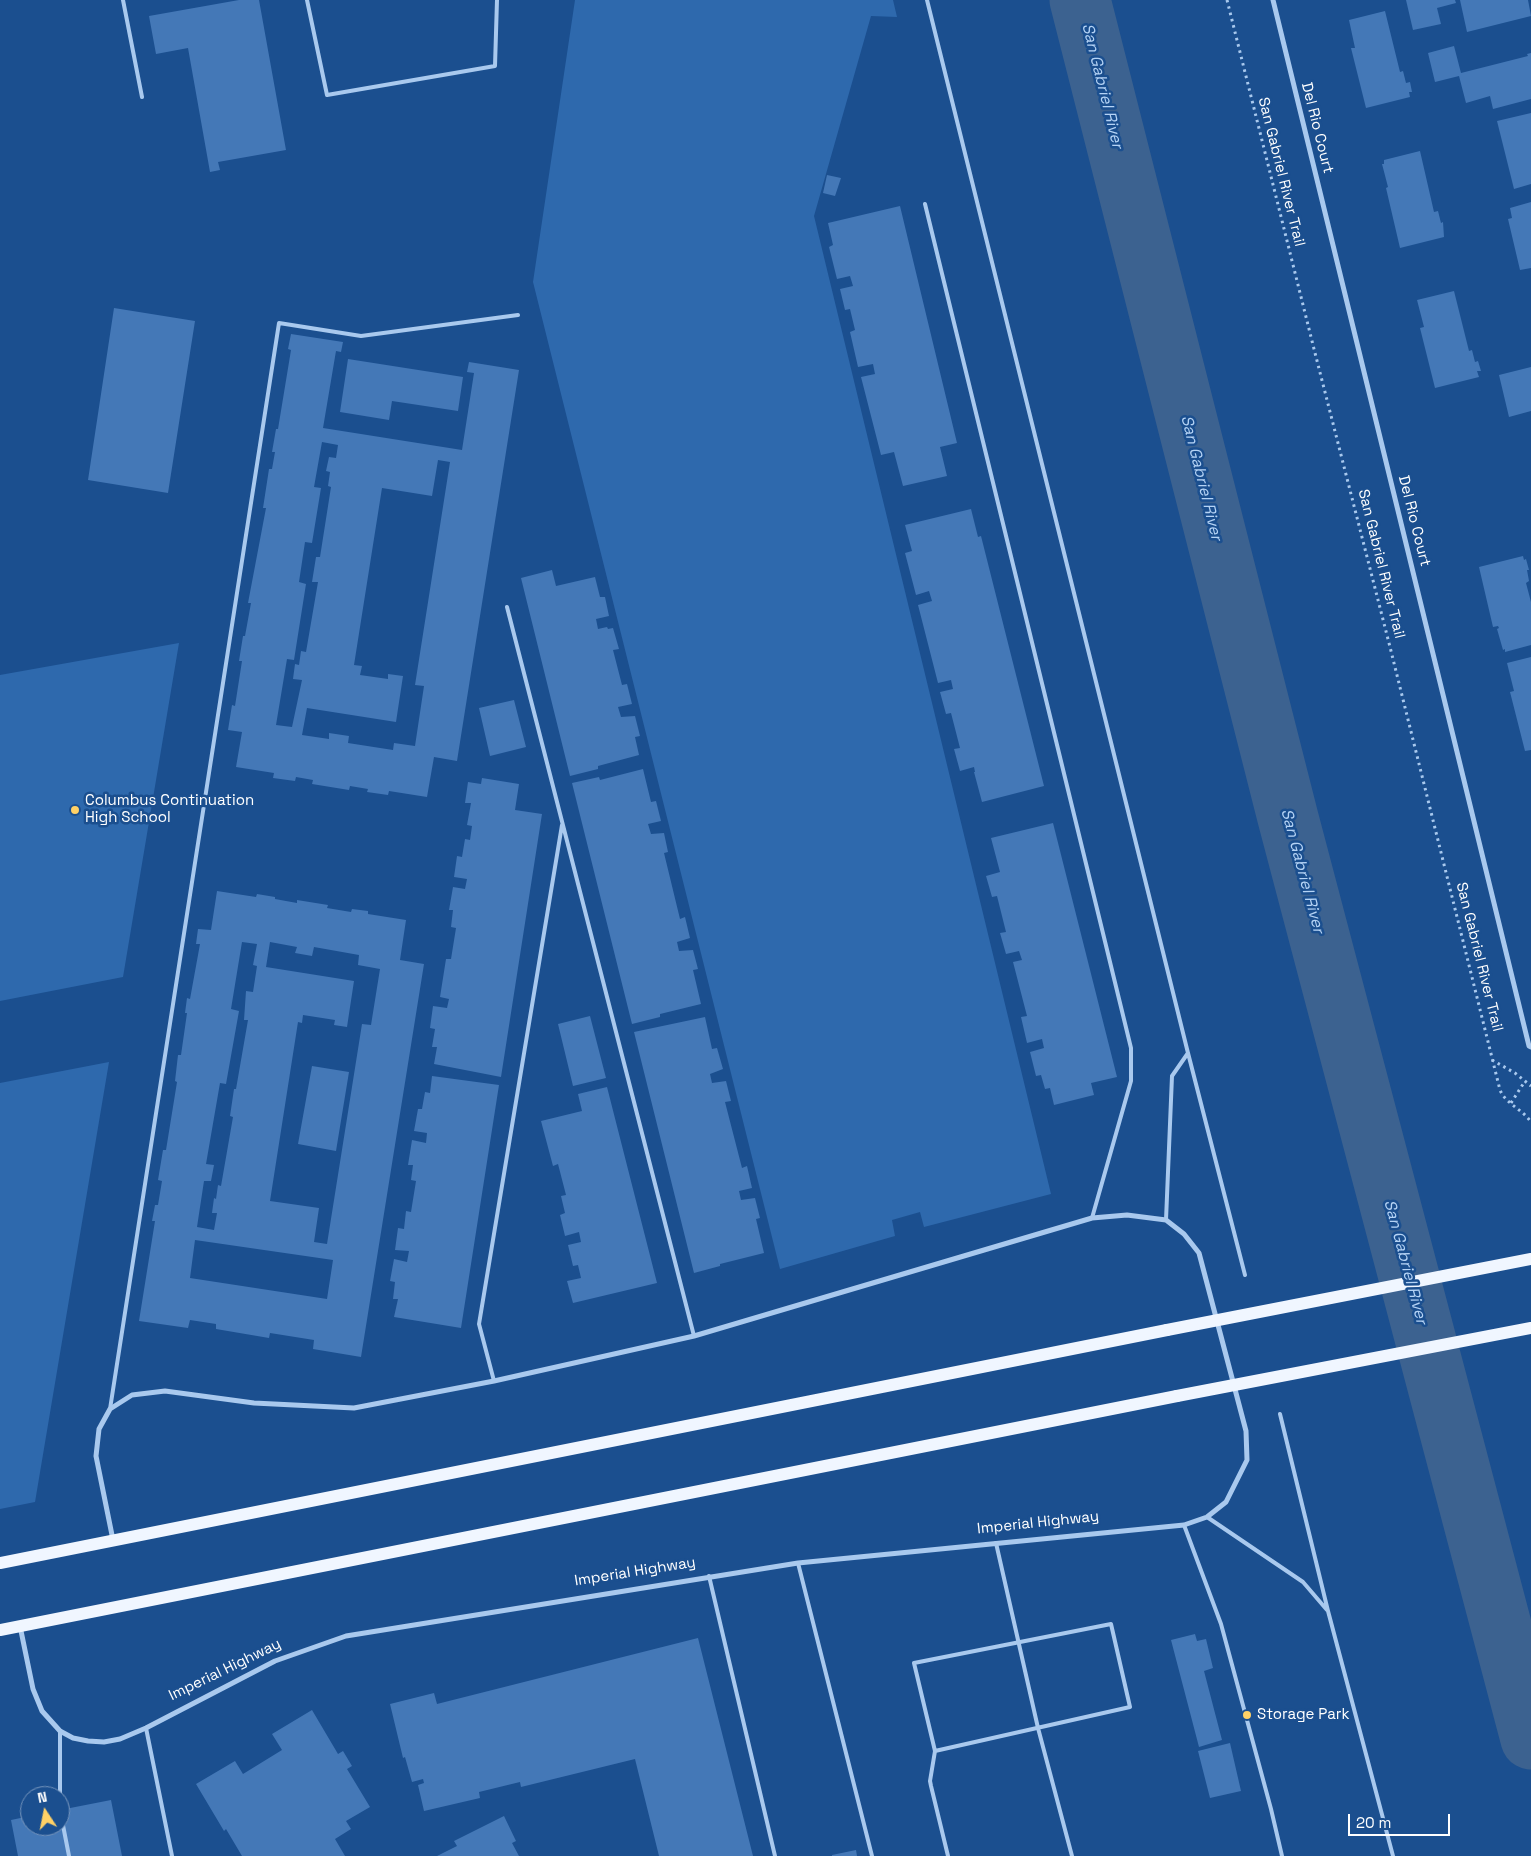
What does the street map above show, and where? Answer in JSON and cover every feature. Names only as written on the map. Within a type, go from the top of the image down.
[{"type":"main road","points":[[0,1563],[1531,1259]]},
{"type":"main road","points":[[0,1630],[1177,1396],[1531,1328]]},
{"type":"street","name":"Del Rio Court","points":[[1273,0],[1531,1047]]},
{"type":"street","points":[[113,1540],[96,1456],[99,1429],[110,1408],[132,1396],[165,1392],[254,1402],[354,1408],[494,1381],[694,1336],[1092,1218],[1127,1215],[1166,1220]]},
{"type":"street","name":"Imperial Highway","points":[[20,1626],[32,1689],[37,1702],[50,1721],[60,1731],[73,1738],[104,1742],[120,1739],[146,1728],[275,1661],[346,1636],[798,1563],[1184,1525],[1208,1517],[1226,1502],[1247,1460],[1246,1431],[1199,1252],[1184,1234],[1166,1220]]},
{"type":"lane","points":[[122,0],[142,98]]},
{"type":"lane","points":[[307,0],[327,94],[495,66],[497,0]]},
{"type":"lane","points":[[927,0],[1188,1053],[1245,1275]]},
{"type":"lane","points":[[925,204],[1131,1048],[1131,1082],[1092,1218]]},
{"type":"lane","points":[[110,1408],[279,323],[361,336],[518,315]]},
{"type":"lane","points":[[507,608],[694,1336]]},
{"type":"lane","points":[[494,1381],[479,1324],[562,822]]},
{"type":"lane","points":[[1166,1220],[1172,1076],[1188,1053]]},
{"type":"lane","points":[[1280,1414],[1328,1611],[1393,1856]]},
{"type":"lane","points":[[1208,1517],[1303,1582],[1328,1611]]},
{"type":"lane","points":[[1184,1525],[1221,1624],[1282,1856]]},
{"type":"lane","points":[[996,1543],[1038,1728],[1072,1856]]},
{"type":"lane","points":[[798,1563],[872,1856]]},
{"type":"lane","points":[[709,1576],[775,1856]]},
{"type":"lane","points":[[935,1751],[1130,1707],[1112,1624],[914,1663],[935,1751],[930,1781],[948,1856]]},
{"type":"lane","points":[[146,1728],[172,1856]]},
{"type":"lane","points":[[60,1731],[60,1810],[69,1856]]},
{"type":"path","name":"San Gabriel River Trail","points":[[1227,0],[1500,1090],[1502,1095],[1525,1113],[1531,1122]]},
{"type":"path","points":[[1492,1060],[1515,1073],[1531,1086]]},
{"type":"path","points":[[1511,1103],[1525,1081]]},
{"type":"shaded area","points":[[575,0],[893,0],[897,17],[871,16],[814,216],[1051,1194],[924,1227],[920,1212],[892,1220],[895,1236],[780,1269],[533,282]]},
{"type":"shaded area","points":[[179,643],[123,977],[0,1001],[0,675]]},
{"type":"shaded area","points":[[109,1062],[35,1502],[0,1509],[0,1083]]},
{"type":"building","points":[[239,0],[259,0],[286,150],[218,162],[220,170],[210,172],[188,48],[156,54],[149,16]]},
{"type":"building","points":[[1406,0],[1455,0],[1456,3],[1437,8],[1441,24],[1413,30]]},
{"type":"building","points":[[1460,0],[1528,0],[1531,16],[1467,32]]},
{"type":"building","points":[[1385,11],[1400,72],[1403,71],[1406,83],[1410,82],[1412,92],[1409,92],[1410,97],[1366,108],[1351,48],[1355,48],[1349,20]]},
{"type":"building","points":[[1454,46],[1461,73],[1528,56],[1527,54],[1531,53],[1531,99],[1493,109],[1490,96],[1466,103],[1459,76],[1435,82],[1428,53]]},
{"type":"building","points":[[1531,113],[1531,184],[1514,189],[1497,121]]},
{"type":"building","points":[[1420,151],[1434,212],[1438,211],[1441,223],[1443,222],[1444,237],[1400,248],[1382,164],[1384,164],[1384,160]]},
{"type":"building","points":[[827,175],[841,178],[835,196],[823,193]]},
{"type":"building","points":[[1531,202],[1531,268],[1520,270],[1508,219],[1512,218],[1510,208]]},
{"type":"building","points":[[900,206],[957,443],[940,447],[947,476],[903,486],[894,452],[881,455],[861,377],[875,374],[873,364],[858,367],[850,332],[855,330],[850,309],[845,310],[840,289],[853,286],[850,276],[837,279],[829,247],[833,245],[828,223]]},
{"type":"building","points":[[1454,291],[1469,351],[1472,350],[1475,362],[1478,361],[1481,371],[1477,371],[1479,377],[1435,388],[1420,328],[1424,327],[1417,300]]},
{"type":"building","points":[[114,308],[195,321],[168,493],[88,480]]},
{"type":"building","points":[[291,334],[343,342],[341,352],[336,351],[323,428],[462,450],[474,373],[467,372],[469,362],[519,370],[457,761],[434,757],[427,797],[389,791],[388,795],[367,792],[368,789],[350,786],[349,790],[312,784],[313,780],[296,777],[295,781],[273,778],[274,773],[236,767],[242,732],[228,730],[232,705],[235,706],[242,661],[239,661],[251,603],[248,603],[266,508],[263,508],[269,469],[272,469],[275,452],[272,452],[276,429],[278,429],[291,350],[288,349]],"holes":[[[322,442],[338,445],[336,458],[329,457],[326,471],[330,472],[328,486],[331,487],[320,557],[316,557],[312,582],[318,582],[306,652],[301,651],[299,665],[295,664],[293,679],[302,680],[292,727],[276,725],[287,659],[294,660],[306,584],[299,582],[305,542],[312,543],[321,488],[314,487]],[[438,460],[450,462],[415,685],[424,686],[415,746],[394,743],[393,750],[348,743],[349,736],[329,733],[329,739],[302,735],[307,708],[396,722],[403,676],[388,674],[388,679],[360,675],[362,666],[354,665],[382,488],[432,496]]]},
{"type":"building","points":[[348,359],[463,377],[458,411],[392,401],[389,420],[340,412]]},
{"type":"building","points":[[1531,367],[1531,411],[1509,417],[1499,375]]},
{"type":"building","points":[[971,509],[978,537],[981,536],[1044,786],[982,802],[974,767],[960,771],[954,749],[960,748],[951,713],[946,714],[940,692],[953,689],[951,680],[938,683],[918,605],[932,601],[929,591],[916,595],[905,553],[912,551],[905,525]]},
{"type":"building","points":[[1523,556],[1524,560],[1526,559],[1529,570],[1527,570],[1529,581],[1526,583],[1531,602],[1531,645],[1505,652],[1497,629],[1499,628],[1498,626],[1493,627],[1479,567]]},
{"type":"building","points":[[552,570],[556,586],[595,577],[600,597],[605,597],[609,616],[596,619],[598,629],[613,628],[619,649],[613,650],[622,685],[627,684],[632,704],[618,707],[621,717],[635,716],[640,736],[635,737],[639,755],[570,776],[521,578]]},
{"type":"building","points":[[1531,657],[1531,750],[1525,751],[1510,692],[1514,691],[1507,663]]},
{"type":"building","points":[[514,700],[526,747],[490,756],[479,708]]},
{"type":"building","points":[[643,769],[651,802],[656,801],[661,821],[648,824],[651,834],[664,833],[668,852],[664,853],[680,919],[685,917],[690,938],[677,942],[679,951],[693,950],[698,969],[693,970],[701,1004],[660,1014],[660,1017],[632,1024],[572,783],[599,777],[600,780]]},
{"type":"building","points":[[482,778],[519,784],[515,810],[542,814],[501,1077],[434,1064],[437,1047],[432,1047],[435,1029],[430,1028],[433,1006],[447,1008],[449,999],[440,997],[446,959],[451,959],[456,928],[451,927],[453,910],[449,910],[453,887],[465,889],[467,879],[454,877],[457,856],[462,857],[465,839],[470,840],[472,826],[467,825],[471,803],[465,803],[468,782],[481,784]]},
{"type":"building","points":[[1053,823],[1117,1077],[1091,1083],[1094,1095],[1054,1105],[1050,1088],[1045,1089],[1041,1075],[1036,1076],[1030,1052],[1044,1048],[1042,1039],[1027,1043],[1021,1017],[1027,1016],[1013,962],[1022,960],[1019,951],[1006,954],[1000,933],[1006,932],[997,896],[992,897],[986,876],[1000,872],[991,838]]},
{"type":"building","points":[[217,891],[256,897],[257,894],[297,903],[297,900],[328,905],[327,908],[351,912],[352,909],[368,911],[368,914],[406,920],[400,960],[424,964],[361,1357],[313,1349],[314,1340],[270,1333],[269,1338],[216,1329],[216,1324],[190,1320],[188,1328],[139,1321],[155,1221],[152,1221],[155,1205],[158,1205],[162,1181],[158,1180],[163,1150],[166,1150],[177,1082],[175,1081],[178,1055],[181,1055],[187,1013],[185,1013],[187,998],[190,999],[200,944],[196,944],[198,929],[211,930]],"holes":[[[242,942],[257,944],[253,965],[257,966],[253,992],[246,991],[244,1020],[248,1020],[236,1089],[234,1089],[230,1116],[233,1117],[221,1186],[218,1185],[216,1199],[214,1198],[212,1213],[217,1213],[214,1230],[197,1227],[204,1181],[211,1181],[214,1165],[206,1164],[220,1083],[226,1084],[239,1011],[231,1009]],[[270,942],[297,947],[295,953],[312,956],[314,947],[359,955],[358,965],[380,969],[371,1025],[362,1024],[327,1244],[314,1242],[319,1208],[270,1201],[298,1022],[302,1023],[303,1015],[335,1020],[334,1025],[347,1027],[354,981],[266,967]],[[195,1240],[333,1260],[327,1299],[190,1278]]]},
{"type":"building","points":[[590,1016],[606,1078],[573,1086],[558,1024]]},
{"type":"building","points":[[705,1017],[712,1049],[717,1048],[723,1069],[710,1074],[712,1083],[726,1081],[731,1101],[725,1102],[742,1168],[747,1166],[752,1188],[739,1191],[741,1200],[755,1198],[760,1218],[756,1219],[764,1253],[720,1264],[720,1266],[694,1273],[634,1032]]},
{"type":"building","points":[[312,1066],[349,1072],[336,1151],[298,1144]]},
{"type":"building","points":[[432,1076],[499,1085],[461,1328],[394,1317],[398,1299],[393,1299],[395,1282],[390,1281],[394,1259],[407,1262],[409,1251],[395,1250],[398,1228],[404,1229],[406,1211],[411,1212],[416,1181],[411,1180],[413,1165],[408,1165],[412,1140],[426,1143],[427,1133],[414,1131],[418,1109],[422,1109],[425,1092],[430,1093]]},
{"type":"building","points":[[607,1087],[657,1283],[573,1303],[567,1281],[581,1278],[578,1265],[573,1266],[568,1245],[581,1242],[579,1232],[565,1236],[560,1215],[565,1213],[561,1196],[566,1195],[558,1164],[553,1166],[541,1121],[582,1111],[578,1094]]},
{"type":"building","points":[[1195,1634],[1197,1641],[1206,1639],[1213,1668],[1204,1671],[1222,1740],[1199,1747],[1171,1640]]},
{"type":"building","points":[[698,1638],[753,1856],[659,1856],[635,1759],[521,1787],[520,1782],[479,1792],[480,1798],[424,1811],[418,1785],[424,1783],[423,1779],[412,1782],[405,1757],[403,1758],[390,1704],[434,1693],[437,1704]]},
{"type":"building","points":[[312,1710],[338,1754],[343,1751],[352,1766],[347,1769],[370,1807],[346,1821],[351,1829],[335,1839],[345,1856],[242,1856],[226,1829],[224,1831],[196,1784],[235,1761],[243,1774],[282,1750],[272,1734]]},
{"type":"building","points":[[1230,1743],[1241,1791],[1210,1798],[1198,1751]]},
{"type":"building","points":[[111,1800],[122,1856],[18,1856],[11,1820],[20,1818],[20,1836],[70,1836],[70,1808]]},
{"type":"building","points":[[504,1816],[516,1841],[512,1843],[519,1856],[437,1856],[457,1846],[454,1841]]},
{"type":"building","points":[[856,1850],[857,1856],[832,1856],[832,1855]]},
{"type":"waterway","name":"San Gabriel River","points":[[1080,0],[1288,818],[1531,1739]]},
{"type":"place","name":"Columbus Continuation High School","points":[[75,810]]},
{"type":"place","name":"Storage Park","points":[[1247,1715]]}]
